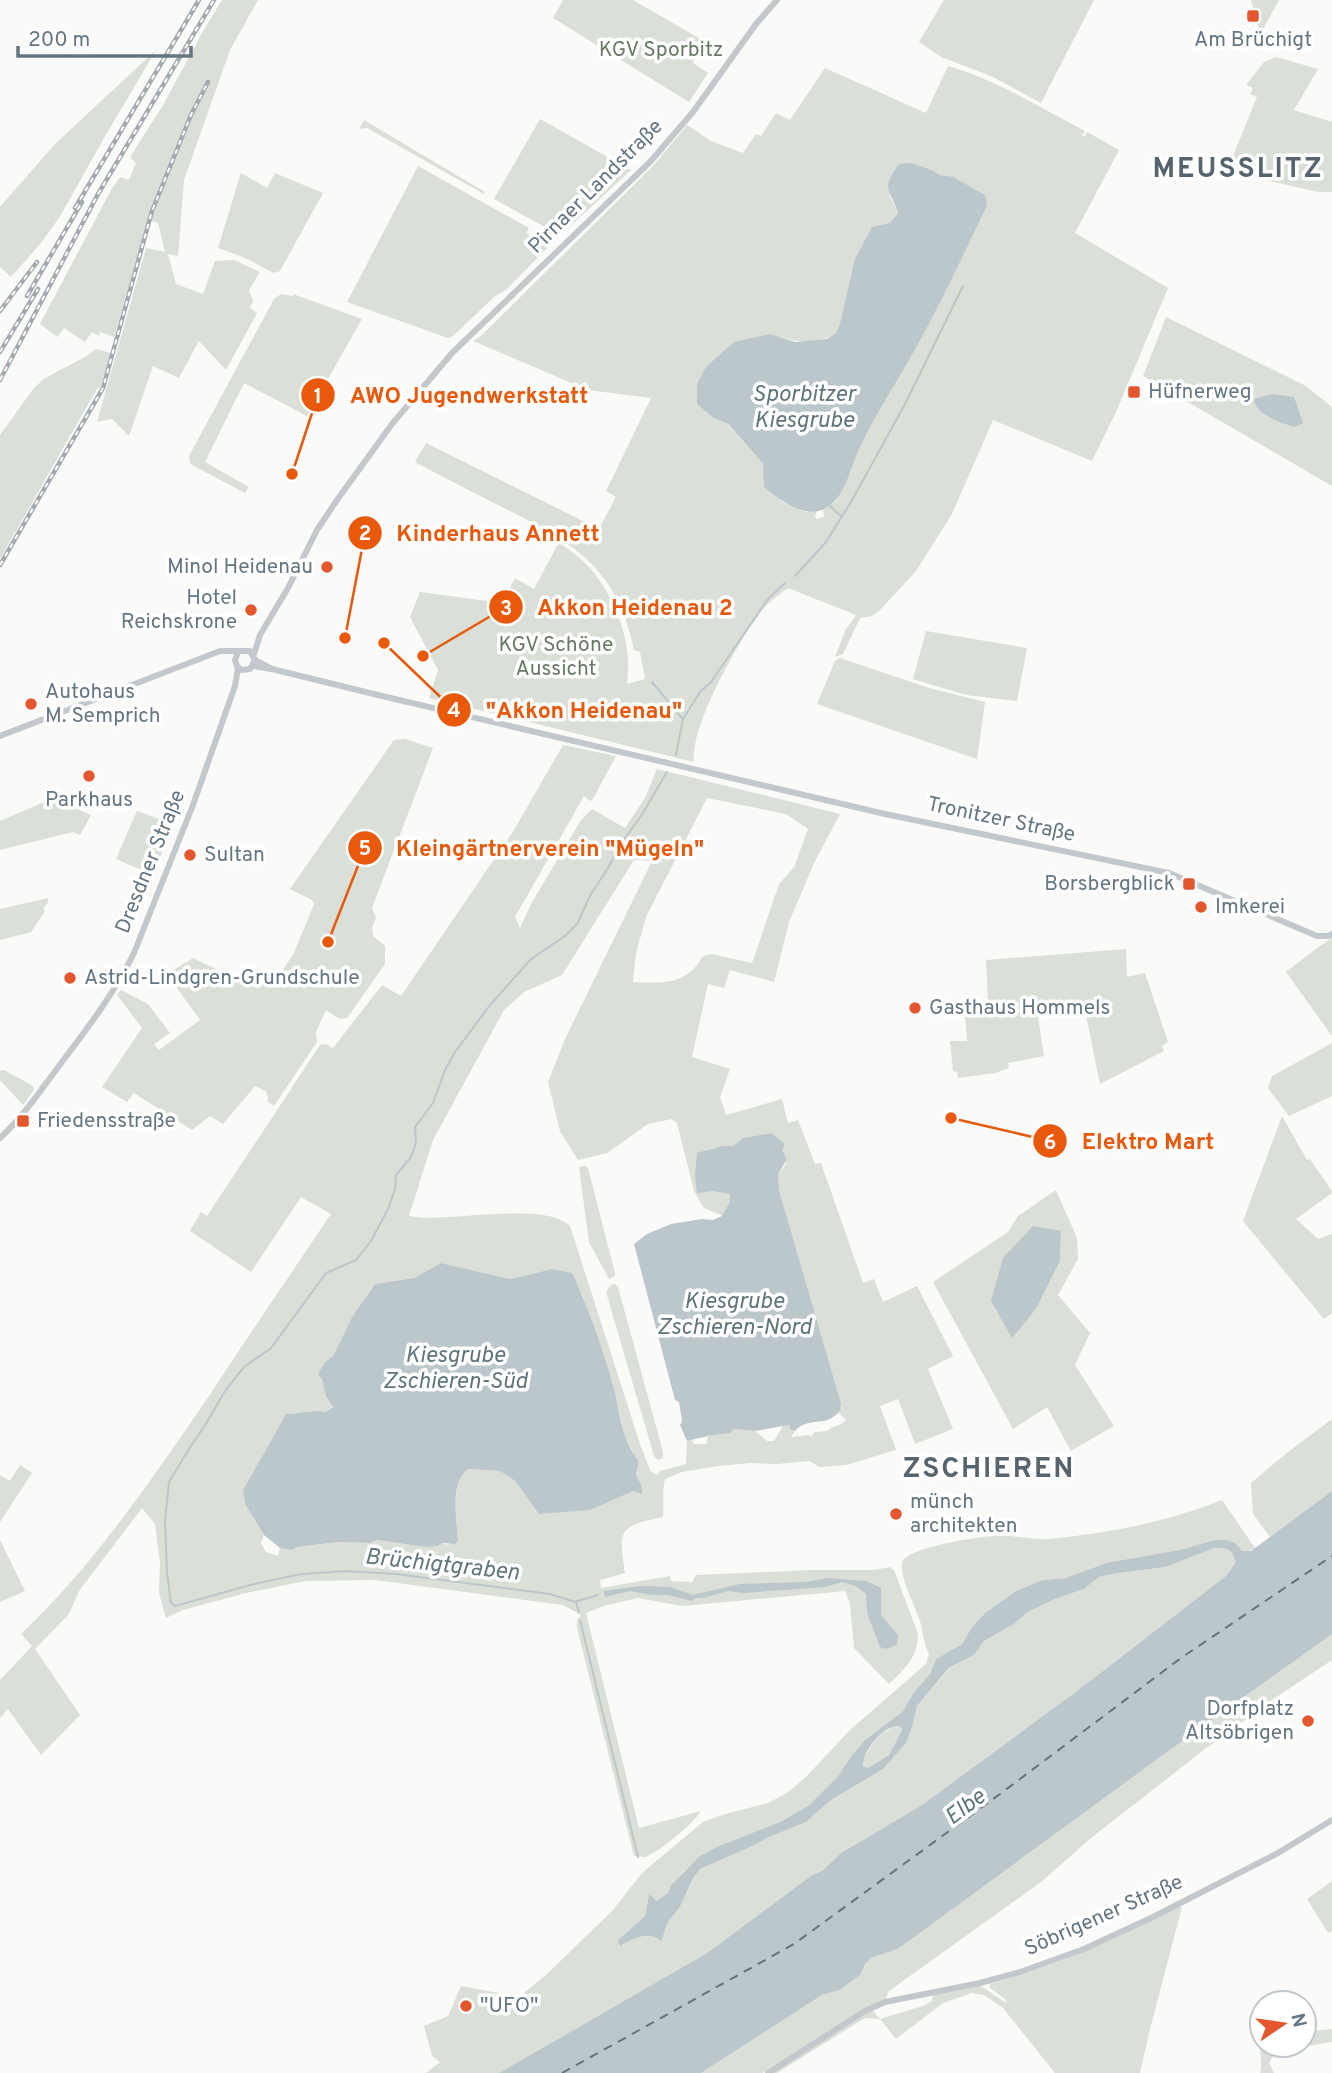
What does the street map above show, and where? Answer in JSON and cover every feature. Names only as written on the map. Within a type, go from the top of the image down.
[{"type":"street","name":"Pirnaer Landstraße","points":[[252,657],[260,635],[298,571],[317,530],[392,424],[452,354],[650,162],[692,112],[756,24],[777,0]]},
{"type":"street","points":[[0,736],[224,650],[236,656],[252,657]]},
{"type":"street","points":[[236,656],[241,669],[252,657]]},
{"type":"street","name":"Tronitzer Straße","points":[[252,657],[272,669],[670,764],[885,814],[1169,873],[1317,936],[1332,934]]},
{"type":"street","name":"Dresdner Straße","points":[[0,1138],[43,1088],[93,1020],[134,953],[193,805],[241,669]]},
{"type":"street","name":"Söbrigener Straße","points":[[768,2073],[865,2011],[885,2002],[980,1983],[1084,1949],[1267,1859],[1332,1820]]},
{"type":"green space","points":[[222,0],[258,0],[230,50],[184,180],[178,256],[168,254],[176,284],[203,294],[215,261],[234,260],[260,272],[249,290],[253,301],[250,308],[257,313],[226,370],[199,341],[179,378],[153,366],[129,436],[112,419],[97,422],[146,248],[165,252],[158,223],[148,220],[114,337],[100,332],[99,336],[92,332],[85,342],[64,328],[57,337],[40,324],[111,190],[120,177],[129,180],[136,163],[130,157],[162,107]]},
{"type":"green space","name":"KGV Sporbitz","points":[[563,0],[633,0],[704,41],[693,63],[708,73],[689,102],[553,18]]},
{"type":"green space","points":[[944,0],[1094,0],[1041,103],[991,76],[941,57],[919,42]]},
{"type":"green space","points":[[1251,0],[1279,0],[1260,35]]},
{"type":"green space","points":[[156,50],[59,218],[11,277],[0,267],[0,207],[55,144]]},
{"type":"green space","points":[[1276,57],[1318,69],[1294,110],[1332,122],[1332,192],[1318,192],[1227,171],[1257,97],[1250,94],[1253,88],[1246,85],[1264,62]]},
{"type":"green space","name":"KGV Schöne Aussicht","points":[[948,66],[1001,87],[1085,131],[1082,136],[1087,132],[1119,150],[1075,233],[1168,288],[1117,410],[1092,461],[993,420],[952,514],[916,571],[881,609],[872,616],[860,618],[843,654],[835,657],[845,631],[856,615],[788,588],[763,609],[742,640],[708,705],[695,746],[694,762],[429,698],[438,670],[410,617],[420,592],[502,603],[515,578],[534,589],[559,542],[589,567],[599,579],[614,607],[625,637],[627,684],[645,679],[640,652],[634,650],[627,622],[617,599],[590,562],[553,534],[415,462],[426,443],[599,529],[616,497],[606,491],[651,398],[588,390],[473,341],[654,165],[687,125],[711,141],[743,153],[756,134],[761,136],[776,113],[790,120],[825,68],[926,113]],"holes":[[[934,171],[953,178],[987,206],[917,346],[859,448],[836,501],[823,510],[824,517],[817,519],[817,511],[805,512],[781,501],[763,464],[727,424],[770,334],[812,341],[836,333],[890,223],[898,213],[889,194]]]},
{"type":"green space","points":[[540,119],[631,170],[563,233],[558,234],[494,199]]},
{"type":"green space","points":[[364,120],[485,192],[484,194],[367,128],[359,129]]},
{"type":"green space","points":[[418,166],[529,228],[526,233],[543,242],[545,238],[549,246],[506,290],[495,296],[448,338],[347,302]]},
{"type":"green space","points":[[241,173],[267,188],[275,173],[323,193],[280,271],[274,273],[218,248]]},
{"type":"green space","points":[[281,294],[293,294],[362,319],[307,416],[244,383],[205,462],[249,487],[245,493],[194,466],[190,463],[189,456],[274,299]]},
{"type":"green space","points":[[1166,317],[1306,386],[1332,407],[1332,486],[1143,376]]},
{"type":"green space","points":[[96,349],[111,353],[100,388],[98,387],[0,559],[0,435],[34,388],[45,378]]},
{"type":"green space","points":[[926,631],[1027,648],[1017,701],[966,695],[913,679]]},
{"type":"green space","points":[[840,658],[929,688],[985,702],[977,759],[817,704],[835,661]]},
{"type":"green space","points":[[405,739],[433,748],[372,908],[376,918],[372,928],[373,936],[385,946],[385,964],[347,1018],[340,1019],[326,1010],[316,1032],[317,1042],[274,1106],[267,1101],[266,1091],[255,1086],[223,1124],[210,1116],[192,1130],[134,1093],[127,1102],[102,1087],[142,1028],[117,995],[121,990],[148,1004],[170,1033],[154,1044],[159,1050],[200,1020],[167,974],[193,958],[224,973],[272,986],[293,955],[314,904],[312,900],[290,889],[394,740]]},
{"type":"green space","points":[[563,745],[616,756],[593,799],[590,801],[584,796],[515,917],[520,928],[531,904],[581,820],[592,809],[625,828],[645,798],[657,769],[840,814],[814,863],[789,922],[774,982],[730,970],[724,988],[708,984],[692,1057],[730,1069],[720,1097],[726,1115],[782,1099],[788,1123],[798,1120],[815,1164],[821,1163],[863,1283],[874,1279],[883,1302],[917,1286],[953,1356],[928,1369],[953,1429],[915,1444],[898,1399],[880,1406],[896,1450],[846,1465],[819,1467],[810,1461],[751,1463],[682,1472],[665,1479],[663,1517],[638,1523],[625,1532],[622,1547],[625,1573],[600,1580],[601,1588],[670,1576],[671,1581],[692,1582],[696,1575],[874,1570],[890,1567],[894,1570],[918,1634],[913,1656],[889,1684],[854,1648],[850,1604],[845,1591],[682,1606],[638,1598],[586,1613],[639,1828],[701,1811],[684,1830],[651,1855],[634,1856],[577,1628],[581,1615],[563,1605],[375,1580],[306,1581],[246,1593],[183,1610],[166,1618],[159,1593],[160,1562],[155,1524],[142,1508],[79,1591],[69,1614],[35,1649],[80,1715],[41,1755],[8,1709],[0,1718],[0,1680],[32,1646],[21,1634],[98,1550],[144,1490],[331,1214],[301,1197],[251,1272],[190,1231],[201,1212],[207,1216],[320,1045],[326,1044],[333,1048],[382,985],[401,996],[514,830]],"holes":[[[707,798],[786,814],[808,829],[794,867],[779,884],[752,963],[712,954],[703,956],[689,973],[673,981],[633,982],[636,953],[646,917]],[[634,860],[652,861],[565,1039],[548,1082],[560,1131],[578,1160],[607,1153],[648,1124],[672,1119],[677,1123],[694,1191],[704,1208],[723,1216],[730,1201],[730,1194],[697,1192],[705,1150],[733,1146],[743,1138],[771,1133],[786,1164],[778,1174],[779,1190],[841,1403],[839,1413],[846,1420],[840,1424],[827,1431],[815,1432],[810,1437],[791,1437],[795,1431],[791,1430],[789,1425],[783,1426],[774,1441],[767,1441],[755,1431],[734,1429],[730,1433],[708,1436],[706,1444],[687,1441],[686,1464],[660,1471],[657,1475],[651,1472],[640,1444],[570,1226],[557,1218],[539,1215],[493,1214],[425,1218],[409,1216],[433,1140],[504,1010],[524,992],[562,975]],[[441,1263],[510,1279],[552,1269],[582,1294],[613,1385],[625,1437],[639,1461],[636,1474],[642,1487],[618,1497],[539,1514],[515,1481],[500,1471],[468,1469],[462,1476],[456,1493],[458,1540],[448,1545],[442,1543],[425,1547],[377,1540],[370,1543],[339,1542],[297,1547],[292,1550],[280,1548],[278,1556],[266,1552],[261,1543],[264,1535],[245,1504],[243,1490],[286,1414],[325,1412],[333,1406],[324,1385],[325,1362],[333,1356],[352,1317],[375,1284],[414,1278]]]},
{"type":"green space","points":[[53,798],[91,815],[80,835],[73,832],[0,850],[0,821]]},
{"type":"green space","points":[[137,811],[173,824],[153,875],[116,859]]},
{"type":"green space","points":[[48,898],[43,909],[45,911],[31,932],[0,940],[0,909]]},
{"type":"green space","points":[[1332,938],[1332,1036],[1286,972]]},
{"type":"green space","points":[[1126,949],[1127,977],[1145,973],[1168,1042],[1162,1046],[1164,1051],[1100,1084],[1084,1005],[1036,1005],[1044,1056],[1008,1063],[1009,1068],[995,1073],[958,1078],[957,1072],[953,1071],[950,1041],[967,1041],[964,1002],[988,1002],[986,960]]},
{"type":"green space","points":[[1332,1043],[1332,1096],[1289,1116],[1268,1088],[1272,1076]]},
{"type":"green space","points":[[4,1070],[33,1086],[34,1090],[23,1105],[0,1080],[0,1071]]},
{"type":"green space","points":[[1282,1116],[1307,1160],[1310,1159],[1332,1191],[1296,1219],[1318,1239],[1332,1234],[1332,1313],[1324,1319],[1243,1221]]},
{"type":"green space","points":[[579,1167],[588,1168],[615,1273],[615,1276],[609,1279],[589,1242]]},
{"type":"green space","points":[[1056,1190],[1077,1238],[1078,1259],[1058,1295],[1090,1333],[1075,1365],[1114,1426],[1071,1451],[1047,1407],[1013,1429],[933,1282],[1008,1232],[1018,1216]],"holes":[[[1061,1231],[1060,1261],[1036,1309],[1012,1337],[991,1301]]]},
{"type":"green space","points":[[615,1284],[663,1452],[663,1458],[658,1460],[654,1456],[606,1292]]},
{"type":"green space","points":[[1332,1419],[1332,1491],[1270,1537],[1253,1514],[1251,1483]]},
{"type":"green space","points":[[20,1465],[32,1473],[0,1522],[0,1475],[10,1481]]},
{"type":"green space","points":[[1222,1500],[1255,1548],[1246,1552],[1214,1540],[1066,1578],[1043,1580],[1016,1591],[985,1613],[962,1644],[936,1659],[930,1674],[902,1712],[865,1740],[838,1776],[808,1806],[780,1822],[719,1846],[686,1869],[671,1885],[668,1893],[657,1901],[649,1894],[645,1916],[622,1936],[623,1945],[641,1936],[661,1940],[668,1922],[680,1907],[700,1869],[806,1822],[831,1800],[883,1769],[912,1727],[917,1706],[950,1668],[974,1655],[984,1641],[1014,1624],[1028,1612],[1084,1589],[1099,1577],[1166,1567],[1214,1548],[1232,1552],[1236,1562],[1226,1576],[1077,1691],[922,1805],[841,1853],[822,1871],[812,1875],[707,1953],[499,2073],[426,2073],[440,2062],[432,2056],[424,2026],[448,2016],[461,1986],[509,1995],[513,2002],[547,1974],[613,1910],[642,1873],[703,1822],[768,1803],[787,1793],[806,1777],[851,1729],[926,1664],[929,1653],[904,1578],[904,1559],[934,1546],[976,1538],[1003,1536],[1050,1539],[1116,1530],[1180,1515]]},
{"type":"green space","points":[[0,1540],[25,1591],[0,1602]]},
{"type":"green space","points":[[1332,1634],[1332,1660],[1205,1749],[1091,1838],[1041,1882],[889,1991],[885,2000],[870,2006],[762,2073],[701,2073],[822,1995],[840,1990],[860,1975],[871,1958],[898,1949]]},
{"type":"green space","points":[[899,1726],[902,1728],[889,1755],[868,1768],[863,1766],[862,1761],[877,1739],[886,1731]]},
{"type":"green space","points":[[1332,1881],[1332,1931],[1328,1933],[1307,1899]]},
{"type":"green space","points":[[1182,1907],[1140,2073],[1055,2073],[1003,2008],[984,1995],[972,1993],[943,2003],[896,2039],[880,2019],[923,2006],[932,2001],[933,1995],[978,1986],[1006,2003],[1005,1999],[990,1988],[990,1984],[1063,1960]]},
{"type":"green space","points":[[872,2010],[880,2019],[866,2018],[777,2073],[770,2073]]},
{"type":"green space","points":[[1332,2029],[1332,2042],[1318,2044],[1318,2030]]},
{"type":"green space","points":[[1261,2059],[1271,2059],[1269,2063],[1274,2073],[1260,2073]]},
{"type":"water","name":"Sporbitzer Kiesgrube","points":[[911,163],[940,175],[953,177],[985,195],[987,206],[926,329],[859,449],[838,497],[826,508],[818,511],[801,510],[785,503],[764,487],[763,464],[728,424],[714,418],[697,404],[697,384],[706,367],[734,342],[770,334],[795,342],[827,339],[836,333],[855,259],[872,227],[890,223],[898,213],[888,188],[890,179],[899,164]]},
{"type":"water","points":[[1272,394],[1294,397],[1303,423],[1294,427],[1260,411],[1255,399]]},
{"type":"water","name":"Kiesgrube Zschieren-Nord","points":[[771,1133],[785,1144],[782,1150],[787,1159],[778,1174],[779,1190],[841,1403],[840,1411],[828,1419],[806,1424],[795,1431],[791,1430],[789,1425],[755,1431],[734,1429],[730,1433],[687,1441],[680,1425],[682,1421],[679,1402],[675,1400],[634,1244],[647,1234],[671,1224],[713,1220],[722,1216],[730,1201],[730,1194],[712,1191],[697,1193],[697,1153],[721,1146],[733,1146],[743,1138]]},
{"type":"water","points":[[1033,1226],[1061,1231],[1060,1261],[1036,1309],[1012,1338],[991,1301],[1003,1258]]},
{"type":"water","name":"Kiesgrube Zschieren-Süd","points":[[441,1263],[510,1279],[552,1269],[572,1273],[590,1314],[613,1385],[628,1444],[639,1461],[636,1474],[642,1494],[633,1491],[590,1510],[539,1514],[515,1481],[500,1471],[468,1469],[458,1483],[456,1493],[458,1540],[455,1544],[442,1543],[425,1547],[377,1540],[370,1543],[339,1542],[297,1547],[292,1550],[280,1548],[264,1535],[245,1504],[243,1490],[286,1414],[325,1412],[333,1407],[318,1374],[325,1362],[333,1356],[352,1317],[375,1284],[414,1278]]},
{"type":"water","name":"Elbe","points":[[1332,1491],[1332,1634],[898,1949],[871,1958],[860,1975],[840,1990],[822,1995],[701,2073],[499,2073],[707,1953],[812,1875],[822,1871],[841,1853],[922,1805],[1077,1691],[1226,1576],[1236,1562],[1227,1549],[1214,1548],[1166,1567],[1099,1577],[1084,1589],[1028,1612],[1014,1624],[984,1641],[974,1655],[949,1668],[917,1706],[906,1743],[883,1769],[831,1800],[806,1822],[700,1869],[680,1907],[668,1922],[661,1941],[645,1936],[620,1946],[618,1940],[645,1916],[649,1894],[657,1901],[668,1893],[671,1885],[700,1856],[780,1822],[808,1806],[838,1776],[865,1740],[902,1712],[930,1674],[936,1659],[962,1644],[985,1613],[1016,1591],[1043,1580],[1066,1578],[1107,1563],[1180,1550],[1214,1540],[1226,1540],[1235,1543],[1242,1551],[1251,1551]],"holes":[[[899,1726],[902,1729],[889,1755],[868,1768],[863,1766],[871,1745],[879,1736],[888,1729]]]},
{"type":"water","points":[[828,1578],[866,1581],[881,1588],[881,1615],[898,1635],[897,1645],[885,1649],[880,1647],[867,1613],[866,1594],[856,1586],[842,1582],[825,1587],[743,1593],[728,1591],[692,1601],[668,1595],[630,1591],[605,1597],[604,1591],[641,1586],[670,1587],[693,1595],[740,1584],[805,1582]]},
{"type":"waterway","name":"Brüchigtgraben","points":[[795,576],[826,542],[851,502],[905,404],[963,286]]},
{"type":"waterway","points":[[830,506],[841,516]]},
{"type":"waterway","name":"Brüchigtgraben","points":[[676,755],[683,719],[700,692],[711,682],[768,599],[785,583]]},
{"type":"waterway","points":[[652,682],[682,718]]},
{"type":"waterway","name":"Brüchigtgraben","points":[[579,1612],[576,1602],[550,1594],[396,1574],[345,1571],[302,1574],[258,1583],[175,1606],[171,1603],[167,1572],[165,1521],[169,1482],[225,1391],[244,1367],[271,1348],[326,1273],[356,1260],[371,1241],[388,1209],[395,1189],[396,1175],[411,1157],[416,1143],[415,1127],[433,1103],[455,1052],[490,1005],[531,959],[565,936],[577,924],[620,845],[667,772]]},
{"type":"waterway","points":[[577,1601],[598,1595]]},
{"type":"waterway","name":"Brüchigtgraben","points":[[580,1620],[638,1857]]},
{"type":"ferry route","points":[[562,2073],[794,1944],[1181,1658],[1332,1556]]},
{"type":"railway","points":[[75,208],[199,0]]},
{"type":"railway","points":[[0,380],[98,194],[214,0]]},
{"type":"railway","points":[[0,565],[103,388],[152,211],[191,115],[208,82]]},
{"type":"railway","points":[[27,296],[82,202]]},
{"type":"railway","points":[[0,311],[37,262]]},
{"type":"railway","points":[[0,352],[38,289]]},
{"type":"place","name":"Am Brüchigt","points":[[1253,16]]},
{"type":"place","name":"Hüfnerweg","points":[[1134,392]]},
{"type":"place","name":"AWO Jugendwerkstatt","points":[[292,474]]},
{"type":"place","name":"Minol Heidenau","points":[[327,567]]},
{"type":"place","name":"Hotel Reichskrone","points":[[251,610]]},
{"type":"place","name":"Kinderhaus Annett","points":[[345,638]]},
{"type":"place","name":"\"Akkon Heidenau\"","points":[[384,643]]},
{"type":"place","name":"Akkon Heidenau 2","points":[[423,656]]},
{"type":"place","name":"Autohaus M. Semprich","points":[[31,704]]},
{"type":"place","name":"Parkhaus","points":[[89,776]]},
{"type":"place","name":"Sultan","points":[[190,855]]},
{"type":"place","name":"Borsbergblick","points":[[1189,884]]},
{"type":"place","name":"Imkerei","points":[[1201,907]]},
{"type":"place","name":"Kleingärtnerverein \"Mügeln\"","points":[[328,942]]},
{"type":"place","name":"Astrid-Lindgren-Grundschule","points":[[70,978]]},
{"type":"place","name":"Gasthaus Hommels","points":[[915,1008]]},
{"type":"place","name":"Elektro Mart","points":[[951,1118]]},
{"type":"place","name":"Friedensstraße","points":[[23,1121]]},
{"type":"place","name":"münch architekten","points":[[896,1514]]},
{"type":"place","name":"Dorfplatz Altsöbrigen","points":[[1308,1721]]},
{"type":"place","name":"\"UFO\"","points":[[466,2006]]},
{"type":"district","name":"MEUSSLITZ","points":[[1238,170]]},
{"type":"district","name":"ZSCHIEREN","points":[[989,1470]]}]
